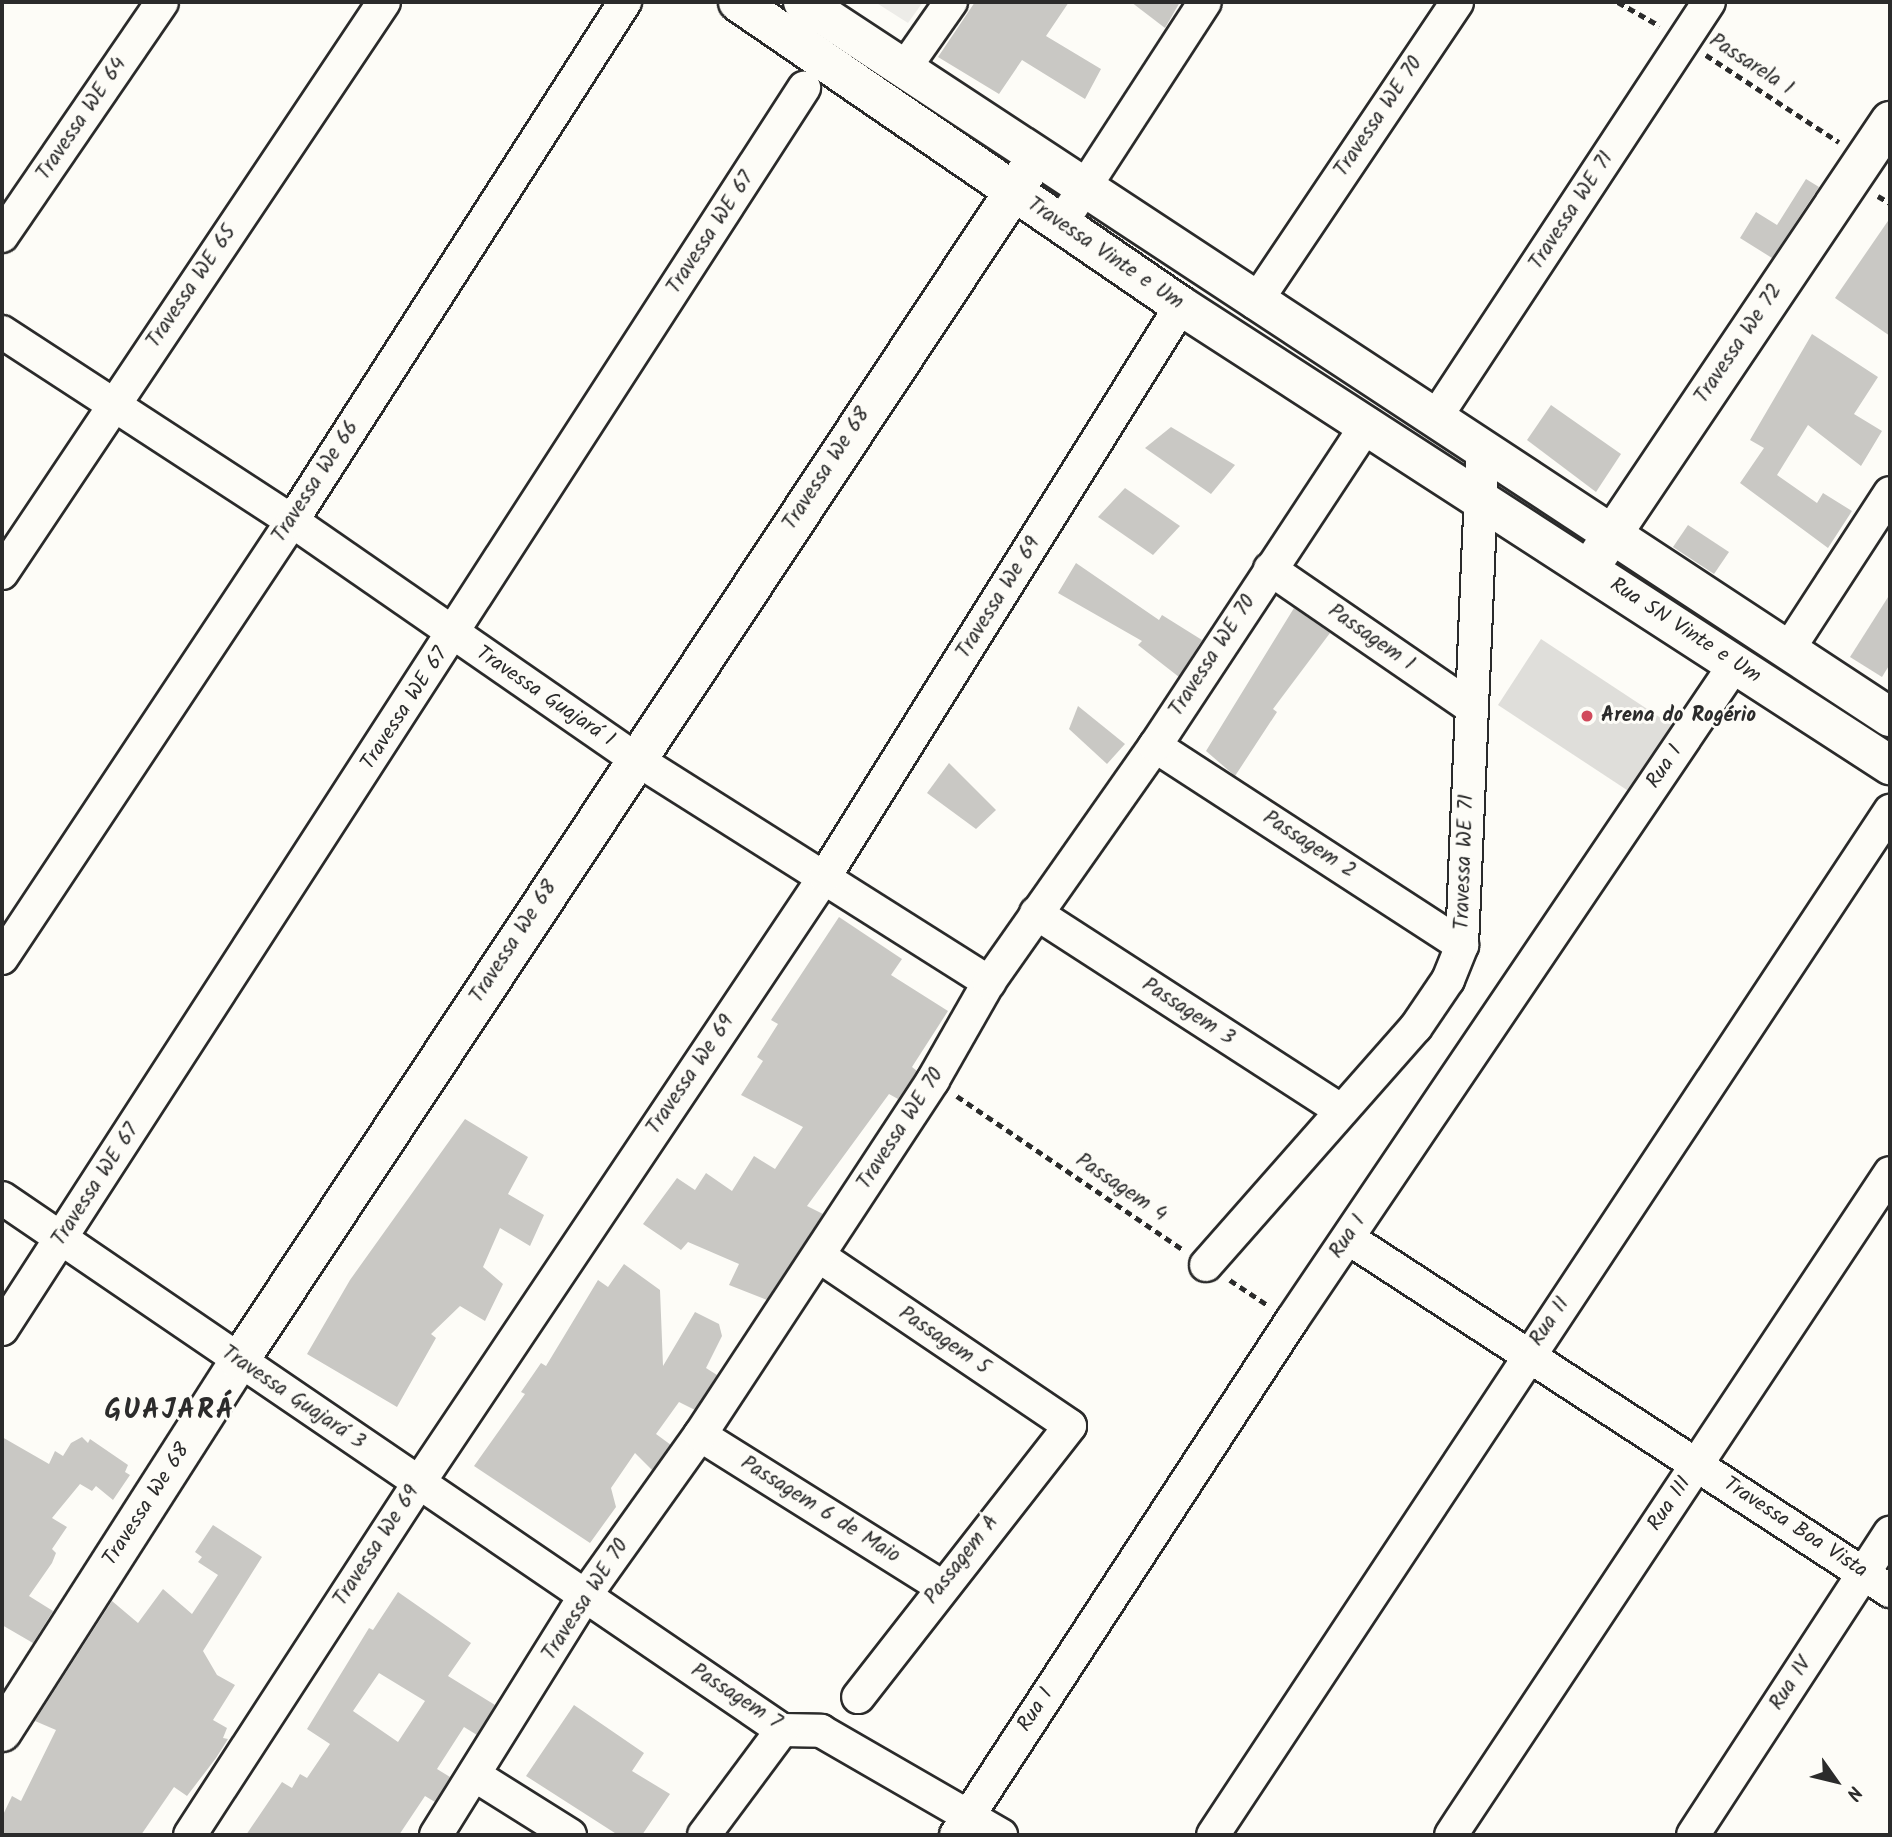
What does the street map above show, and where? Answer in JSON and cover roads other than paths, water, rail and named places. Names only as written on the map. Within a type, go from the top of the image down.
[{"type":"main road","name":"Travessa Vinte e Um","points":[[738,2],[1181,306],[1479,497]]},
{"type":"main road","name":"Travessa Vinte e Um","points":[[803,2],[1483,452]]},
{"type":"main road","points":[[925,132],[948,98]]},
{"type":"main road","name":"Travessa We 72","points":[[1589,569],[1890,121]]},
{"type":"main road","name":"Travessa We 68","points":[[2,1732],[239,1361],[1011,191],[1036,158]]},
{"type":"main road","points":[[1130,270],[1155,236]]},
{"type":"main road","name":"Rua SN Vinte e Um","points":[[1483,452],[1890,717]]},
{"type":"main road","name":"Rua SN Vinte e Um","points":[[1479,497],[1890,765]]},
{"type":"street","name":"Travessa WE 64","points":[[2,236],[162,2]]},
{"type":"street","name":"Travessa WE 65","points":[[2,573],[384,2]]},
{"type":"street","name":"Travessa We 66","points":[[2,958],[292,521],[625,2]]},
{"type":"street","points":[[904,69],[951,2]]},
{"type":"street","points":[[1062,222],[1205,2]]},
{"type":"street","name":"Travessa WE 70","points":[[1255,303],[1457,2]]},
{"type":"street","name":"Travessa WE 71","points":[[1434,420],[1709,2]]},
{"type":"street","name":"Travessa WE 67","points":[[2,1329],[453,635],[804,88]]},
{"type":"street","name":"Travessa We 69","points":[[190,1835],[418,1483],[825,876],[1181,306]]},
{"type":"street","name":"Travessa Guajará 1","points":[[2,332],[292,521],[453,635],[636,759],[989,982]]},
{"type":"street","name":"Travessa WE 70","points":[[436,1835],[476,1776],[585,1597],[700,1435],[933,1080],[989,982],[1155,746],[1367,424]]},
{"type":"street","name":"Travessa WE 71","points":[[1206,1265],[1434,1004],[1462,945],[1483,452]]},
{"type":"street","points":[[1788,650],[1890,493]]},
{"type":"street","name":"Passagem 1","points":[[1270,569],[1471,707]]},
{"type":"street","name":"Rua I","points":[[962,1825],[1292,1320],[1735,664]]},
{"type":"street","name":"Passagem 2","points":[[1155,746],[1462,945]]},
{"type":"street","name":"Rua II","points":[[1213,1835],[1890,811]]},
{"type":"street","name":"Passagem 3","points":[[1036,913],[1340,1110]]},
{"type":"street","name":"Rua III","points":[[1451,1835],[1890,1173]]},
{"type":"street","name":"Travessa Guajará 3","points":[[2,1198],[585,1597]]},
{"type":"street","name":"Travessa Boa Vista","points":[[1348,1238],[1890,1591]]},
{"type":"street","name":"Passagem 5","points":[[818,1256],[1070,1426]]},
{"type":"street","name":"Passagem A","points":[[858,1697],[940,1586],[1070,1426]]},
{"type":"street","name":"Passagem 6 de Maio","points":[[700,1435],[940,1586]]},
{"type":"street","name":"Rua IV","points":[[1693,1835],[1890,1534]]},
{"type":"street","name":"Passagem 7","points":[[585,1597],[782,1730],[821,1731],[962,1825],[1001,1835]]},
{"type":"street","points":[[704,1835],[782,1730]]},
{"type":"street","points":[[476,1776],[570,1835]]},
{"type":"place","name":"Arena do Rogério","points":[[1587,716]]},
{"type":"district","name":"GUAJARÁ","points":[[170,1411]]}]
